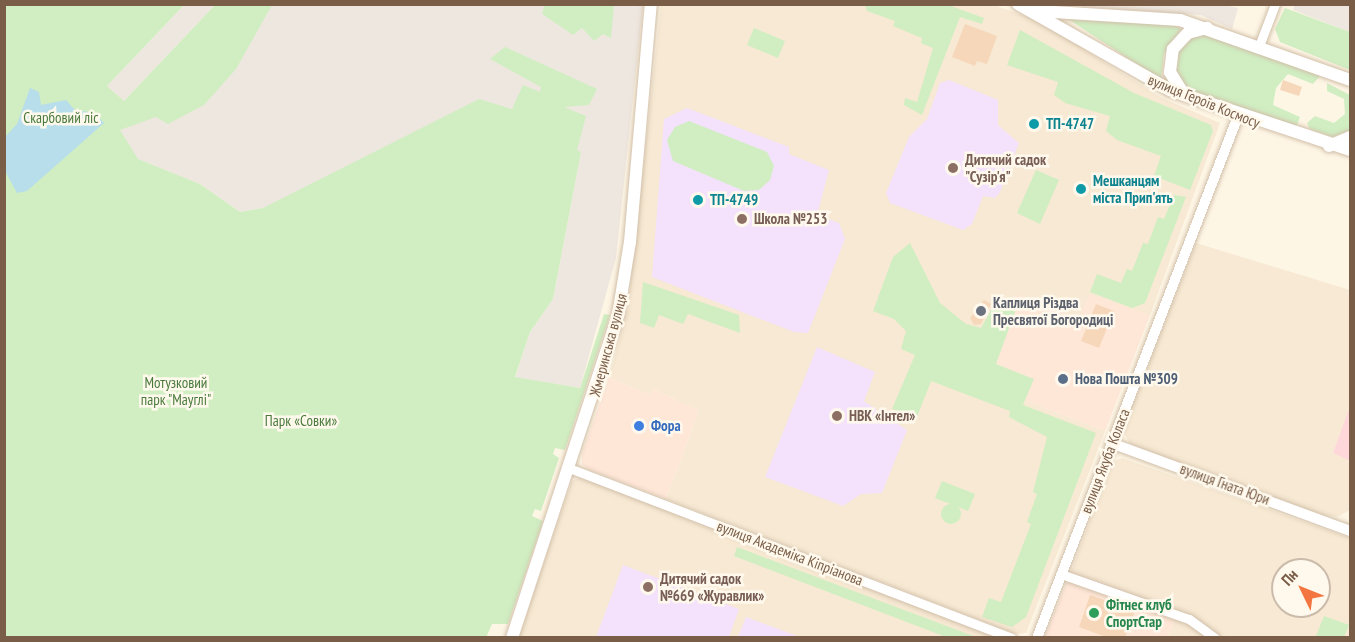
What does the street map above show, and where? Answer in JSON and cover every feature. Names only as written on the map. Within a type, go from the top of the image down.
[{"type":"main road","name":"Жмеринська вулиця","points":[[512,638],[622,300],[651,4]]},
{"type":"main road","name":"вулиця Героїв Космосу","points":[[1018,4],[1037,11],[1155,83],[1238,116],[1328,146],[1350,150]]},
{"type":"main road","name":"вулиця Героїв Космосу","points":[[1037,11],[1164,17],[1210,28],[1348,80]]},
{"type":"main road","points":[[1186,96],[1172,79],[1170,57],[1182,37],[1210,28]]},
{"type":"main road","points":[[1328,146],[1350,136]]},
{"type":"street","points":[[1259,46],[1275,4]]},
{"type":"street","name":"вулиця Якуба Коласа","points":[[1037,638],[1238,116]]},
{"type":"street","name":"вулиця Гната Юри","points":[[1112,443],[1350,531]]},
{"type":"street","name":"вулиця Академіка Кіпріанова","points":[[569,468],[1011,638]]},
{"type":"street","points":[[1337,525],[1350,521]]},
{"type":"street","points":[[1061,574],[1189,619],[1215,638]]},
{"type":"shaded area","points":[[184,5],[215,5],[124,101],[107,86]]},
{"type":"shaded area","points":[[219,5],[643,5],[616,258],[580,388],[515,378],[530,332],[553,299],[581,152],[240,212],[200,184],[130,156],[109,155],[125,103]]},
{"type":"shaded area","points":[[661,5],[994,5],[1038,21],[1162,98],[1220,123],[1150,315],[1130,309],[1078,319],[979,383],[1105,431],[1026,633],[1016,634],[666,499],[699,411],[654,389],[649,394],[609,378],[628,307]]},
{"type":"shaded area","points":[[1059,5],[1225,5],[1238,8],[1232,29],[1201,15]]},
{"type":"shaded area","points":[[1295,5],[1350,5],[1350,32],[1293,10]]},
{"type":"shaded area","name":"Дитячий садок \"Сузір'я\"","points":[[949,80],[998,100],[998,125],[1019,143],[1000,192],[995,198],[983,196],[972,224],[963,230],[890,203],[886,193],[909,137],[927,119],[940,83]]},
{"type":"shaded area","name":"Школа №253","points":[[687,108],[789,147],[789,154],[829,170],[817,215],[839,223],[845,239],[808,333],[794,332],[652,277],[664,119]]},
{"type":"shaded area","points":[[1196,243],[1350,290],[1350,406],[1333,453],[1350,461],[1350,510],[1337,517],[1316,514],[1130,444],[1123,431]]},
{"type":"shaded area","points":[[1017,294],[1078,319],[1090,294],[1150,315],[1105,431],[979,383]]},
{"type":"shaded area","name":"НВК «Інтел»","points":[[817,347],[875,372],[864,401],[907,430],[882,493],[861,494],[843,506],[765,477]]},
{"type":"shaded area","points":[[609,378],[649,394],[654,389],[699,411],[666,499],[587,469],[582,464],[582,453]]},
{"type":"shaded area","points":[[1350,406],[1350,461],[1333,453]]},
{"type":"shaded area","points":[[1122,458],[1350,538],[1350,637],[1168,637],[1178,610],[1071,572],[1112,462]]},
{"type":"shaded area","points":[[581,477],[998,638],[518,638],[572,481]]},
{"type":"shaded area","name":"Дитячий садок №669 «Журавлик»","points":[[623,565],[739,609],[729,637],[596,637]]},
{"type":"shaded area","points":[[1071,572],[1178,610],[1168,637],[1044,638]]},
{"type":"shaded area","points":[[746,617],[800,637],[738,637]]},
{"type":"green space","points":[[545,4],[614,5],[611,38],[603,34],[594,41],[582,28],[573,35],[542,14]]},
{"type":"green space","name":"Парк «Совки»","points":[[4,5],[184,5],[107,86],[124,101],[215,5],[272,5],[236,69],[204,105],[168,124],[156,117],[120,130],[138,159],[200,184],[240,212],[263,208],[479,99],[512,109],[523,85],[540,92],[541,87],[490,59],[505,47],[597,89],[589,105],[564,107],[586,116],[577,150],[581,152],[553,299],[530,332],[515,377],[580,388],[604,314],[610,315],[565,450],[555,448],[553,454],[559,458],[541,511],[535,509],[532,516],[543,521],[508,624],[492,624],[486,638],[5,637]]},
{"type":"green space","points":[[865,5],[948,5],[984,18],[982,24],[960,17],[922,115],[904,105],[905,98],[917,102],[933,48],[921,43],[922,38],[893,26],[895,21],[867,11]]},
{"type":"green space","points":[[1285,8],[1350,32],[1350,70],[1280,42],[1275,29]]},
{"type":"green space","points":[[1068,19],[1174,25],[1181,29],[1164,54],[1161,80]]},
{"type":"green space","points":[[754,28],[785,41],[778,58],[747,45]]},
{"type":"green space","points":[[1020,30],[1134,93],[1211,125],[1213,131],[1190,190],[1154,176],[1161,156],[1117,140],[1106,131],[1110,116],[1065,103],[1054,95],[1058,82],[1007,65]]},
{"type":"green space","points":[[1202,31],[1320,76],[1313,84],[1288,74],[1276,88],[1273,105],[1300,117],[1295,131],[1187,93],[1174,74],[1174,57],[1184,40]]},
{"type":"green space","points":[[1327,83],[1350,95],[1350,130],[1333,137],[1310,129],[1307,123],[1315,116],[1334,123],[1345,114],[1344,99],[1327,91]]},
{"type":"green space","points":[[689,121],[767,152],[774,166],[770,180],[759,190],[744,191],[673,161],[667,140],[675,127]]},
{"type":"green space","points":[[1036,170],[1059,180],[1040,224],[1017,213]]},
{"type":"green space","points":[[1174,195],[1186,197],[1145,303],[1132,308],[1090,292],[1097,274],[1121,283],[1127,269],[1132,271],[1143,243],[1148,244],[1158,217],[1164,219]]},
{"type":"green space","points":[[910,243],[940,303],[966,324],[981,328],[991,310],[1019,301],[996,364],[1034,379],[1023,405],[1096,433],[1026,617],[1012,627],[982,617],[989,598],[1001,602],[1031,524],[1027,522],[1037,494],[1033,492],[1047,437],[1009,417],[1010,411],[931,381],[917,417],[892,409],[915,355],[901,349],[906,331],[894,319],[873,311],[893,257]]},
{"type":"green space","points":[[643,282],[739,315],[740,333],[688,314],[683,324],[659,315],[654,328],[640,323]]},
{"type":"green space","points":[[942,481],[975,494],[968,511],[935,498]]},
{"type":"green space","points":[[951,504],[958,507],[961,514],[958,521],[951,524],[944,521],[941,514],[944,507]]},
{"type":"green space","points":[[737,547],[976,637],[946,637],[734,556]]},
{"type":"green space","points":[[1323,618],[1349,625],[1344,637],[1316,636]]},
{"type":"water","points":[[30,88],[39,92],[41,105],[66,100],[75,110],[95,113],[104,123],[27,191],[17,193],[5,171],[5,137],[17,124]]},
{"type":"building","points":[[965,24],[997,36],[987,64],[977,61],[975,66],[952,57]]},
{"type":"building","points":[[1283,80],[1302,87],[1299,96],[1280,90]]},
{"type":"building","name":"Каплиця Різдва Пресвятої Богородиці","points":[[984,300],[991,304],[981,324],[974,325],[970,318]]},
{"type":"building","points":[[1096,304],[1114,311],[1099,348],[1081,341]]},
{"type":"building","points":[[1090,595],[1135,611],[1125,638],[1109,638],[1079,627]]},
{"type":"place","name":"ТП-4747","points":[[1034,124]]},
{"type":"place","name":"Дитячий садок \"Сузір'я\"","points":[[953,168]]},
{"type":"place","name":"Мешканцям міста Прип'ять","points":[[1081,189]]},
{"type":"place","name":"ТП-4749","points":[[698,200]]},
{"type":"place","name":"Школа №253","points":[[742,219]]},
{"type":"place","name":"Каплиця Різдва Пресвятої Богородиці","points":[[981,311]]},
{"type":"place","name":"Нова Пошта №309","points":[[1063,379]]},
{"type":"place","name":"НВК «Інтел»","points":[[837,416]]},
{"type":"place","name":"Фора","points":[[639,426]]},
{"type":"place","name":"Дитячий садок №669 «Журавлик»","points":[[648,587]]},
{"type":"place","name":"Фітнес клуб СпортСтар","points":[[1094,613]]},
{"type":"park label","name":"Скарбовий ліс","points":[[61,118]]},
{"type":"park label","name":"Мотузковий парк \"Мауглі\"","points":[[176,390]]}]
